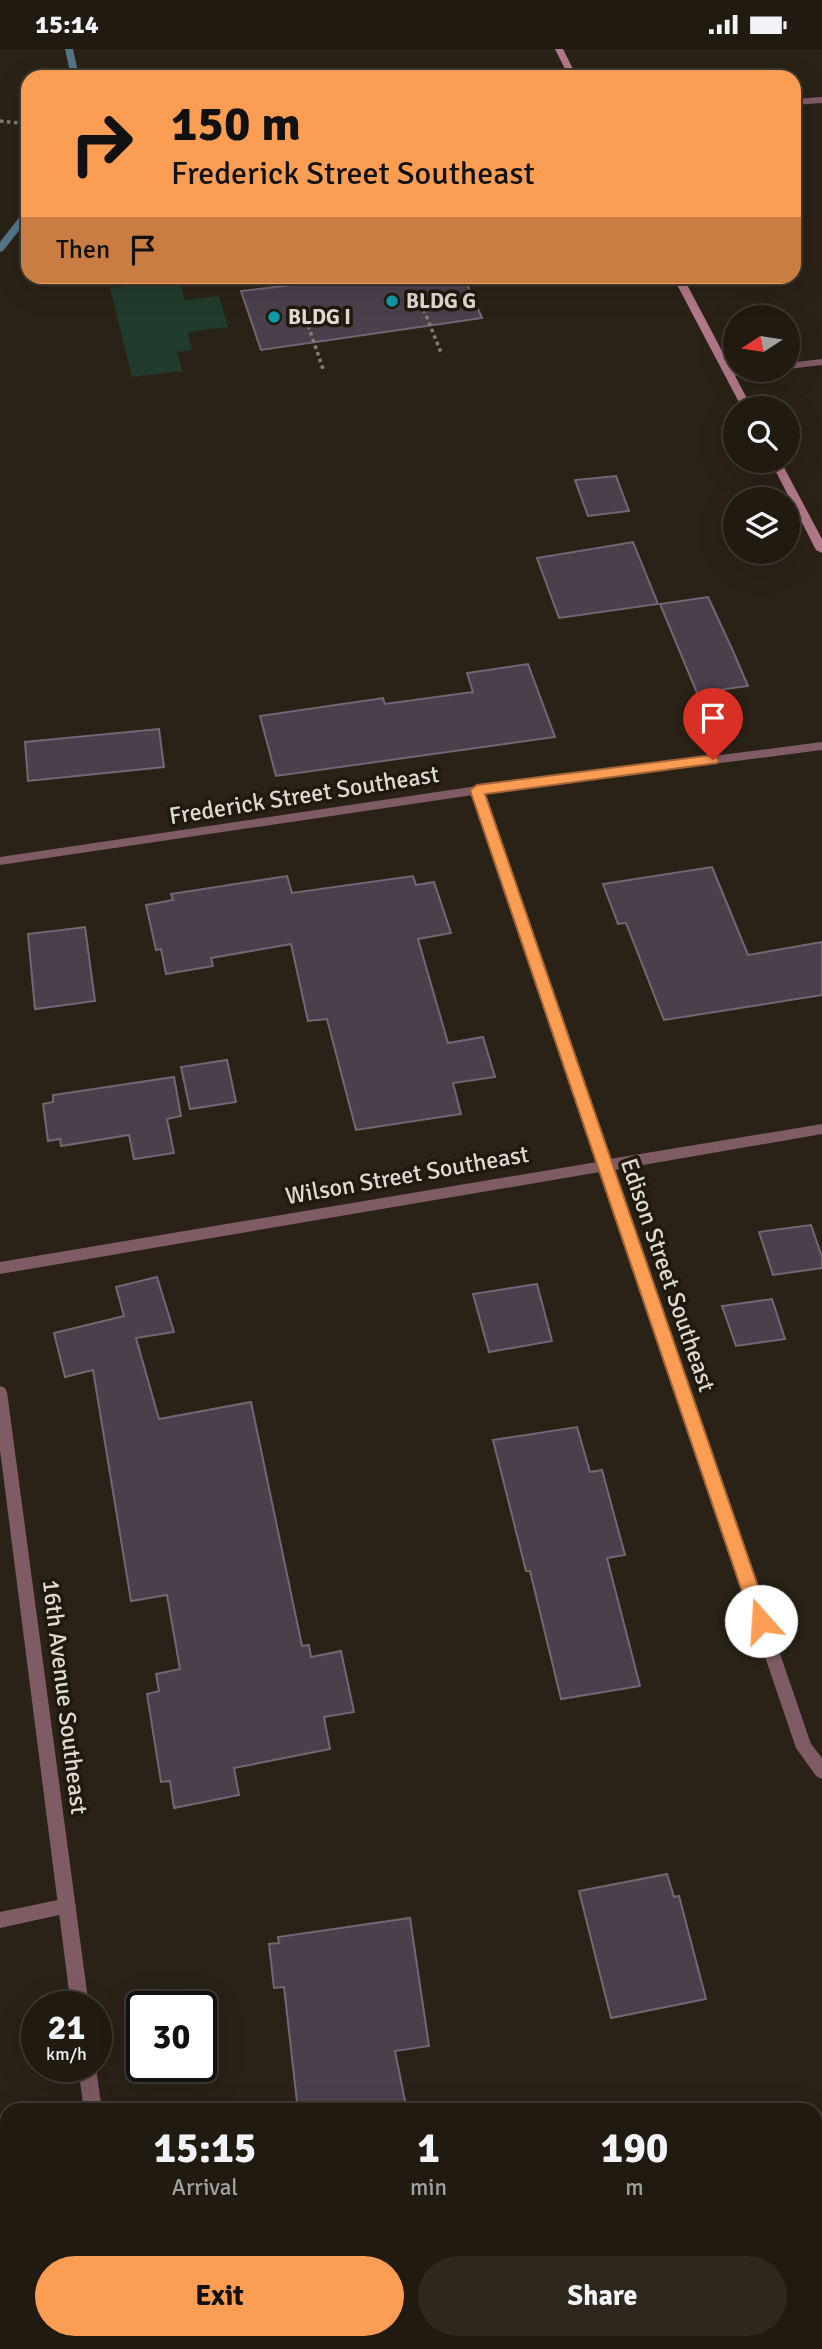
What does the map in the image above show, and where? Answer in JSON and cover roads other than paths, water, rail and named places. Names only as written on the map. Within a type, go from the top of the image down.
[{"type":"street","points":[[559,49],[570,70]]},
{"type":"street","points":[[801,102],[822,100]]},
{"type":"street","points":[[682,284],[723,362]]},
{"type":"street","points":[[800,365],[822,362]]},
{"type":"street","points":[[782,473],[822,550]]},
{"type":"street","name":"Frederick Street Southeast","points":[[0,861],[477,790],[822,746]]},
{"type":"street","name":"Edison Street Southeast","points":[[477,790],[804,1748],[822,1771]]},
{"type":"street","name":"Wilson Street Southeast","points":[[0,1268],[822,1129]]},
{"type":"street","name":"16th Avenue Southeast","points":[[0,1392],[78,1991]]},
{"type":"street","points":[[0,1920],[67,1906]]},
{"type":"street","points":[[89,2082],[92,2103]]},
{"type":"waterway","points":[[69,49],[74,70]]},
{"type":"waterway","points":[[0,249],[21,221]]},
{"type":"place","name":"BLDG G","points":[[392,301]]},
{"type":"place","name":"BLDG I","points":[[274,317]]}]
